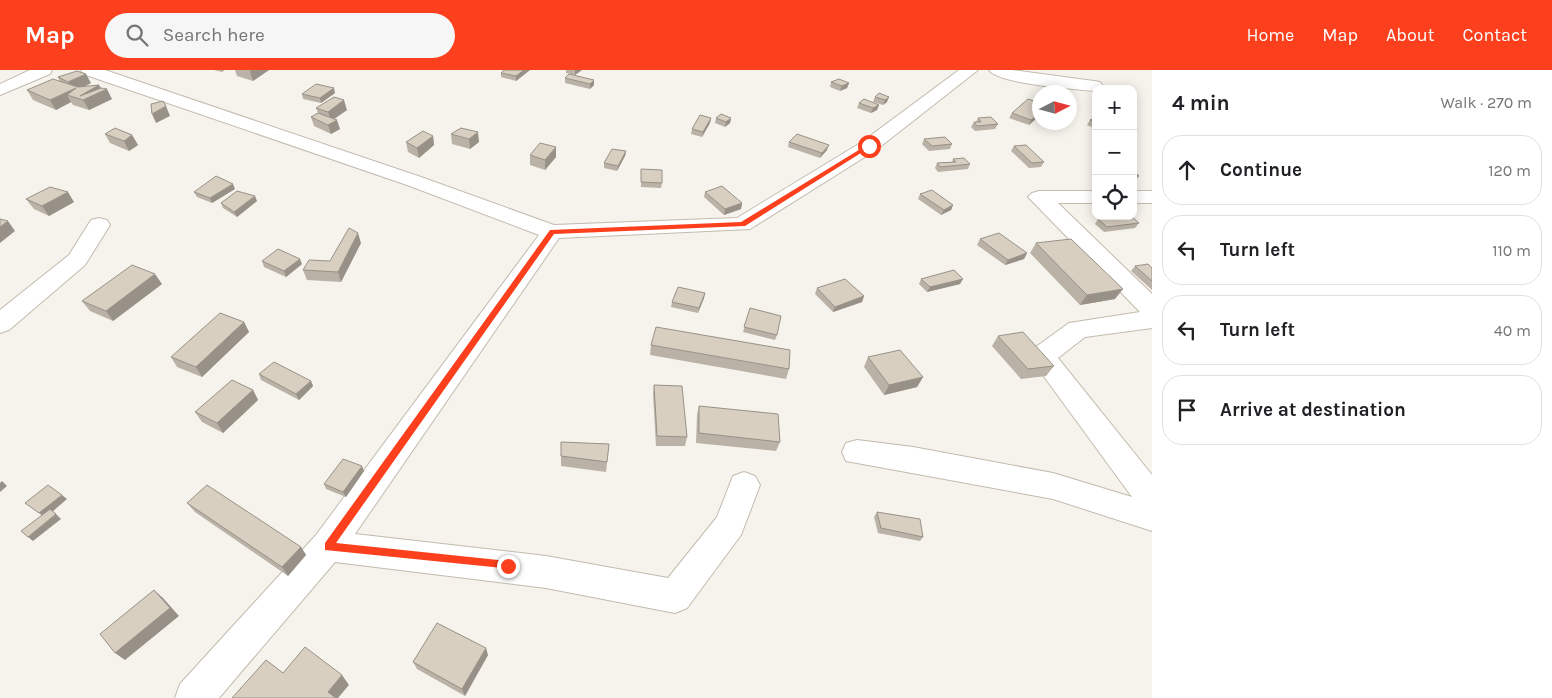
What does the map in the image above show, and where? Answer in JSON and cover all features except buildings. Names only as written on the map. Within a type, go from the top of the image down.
[{"type":"street","points":[[0,90],[44,70]]},
{"type":"street","points":[[89,70],[387,171],[552,232],[742,224],[869,146],[970,70]]},
{"type":"street","points":[[996,70],[1013,76],[1092,86]]},
{"type":"street","points":[[1092,197],[1039,197],[1152,309]]},
{"type":"street","points":[[1137,197],[1152,197]]},
{"type":"street","points":[[0,324],[77,260],[99,225]]},
{"type":"street","points":[[194,698],[328,546],[552,232]]},
{"type":"street","points":[[1152,319],[1078,329],[1042,356],[1152,499]]},
{"type":"street","points":[[857,452],[913,459],[1053,486],[1152,517]]},
{"type":"street","points":[[328,546],[508,566],[611,581],[675,596],[730,526],[744,485]]},
{"type":"route","points":[[508,566],[328,546],[552,232],[742,224],[869,146]]}]
